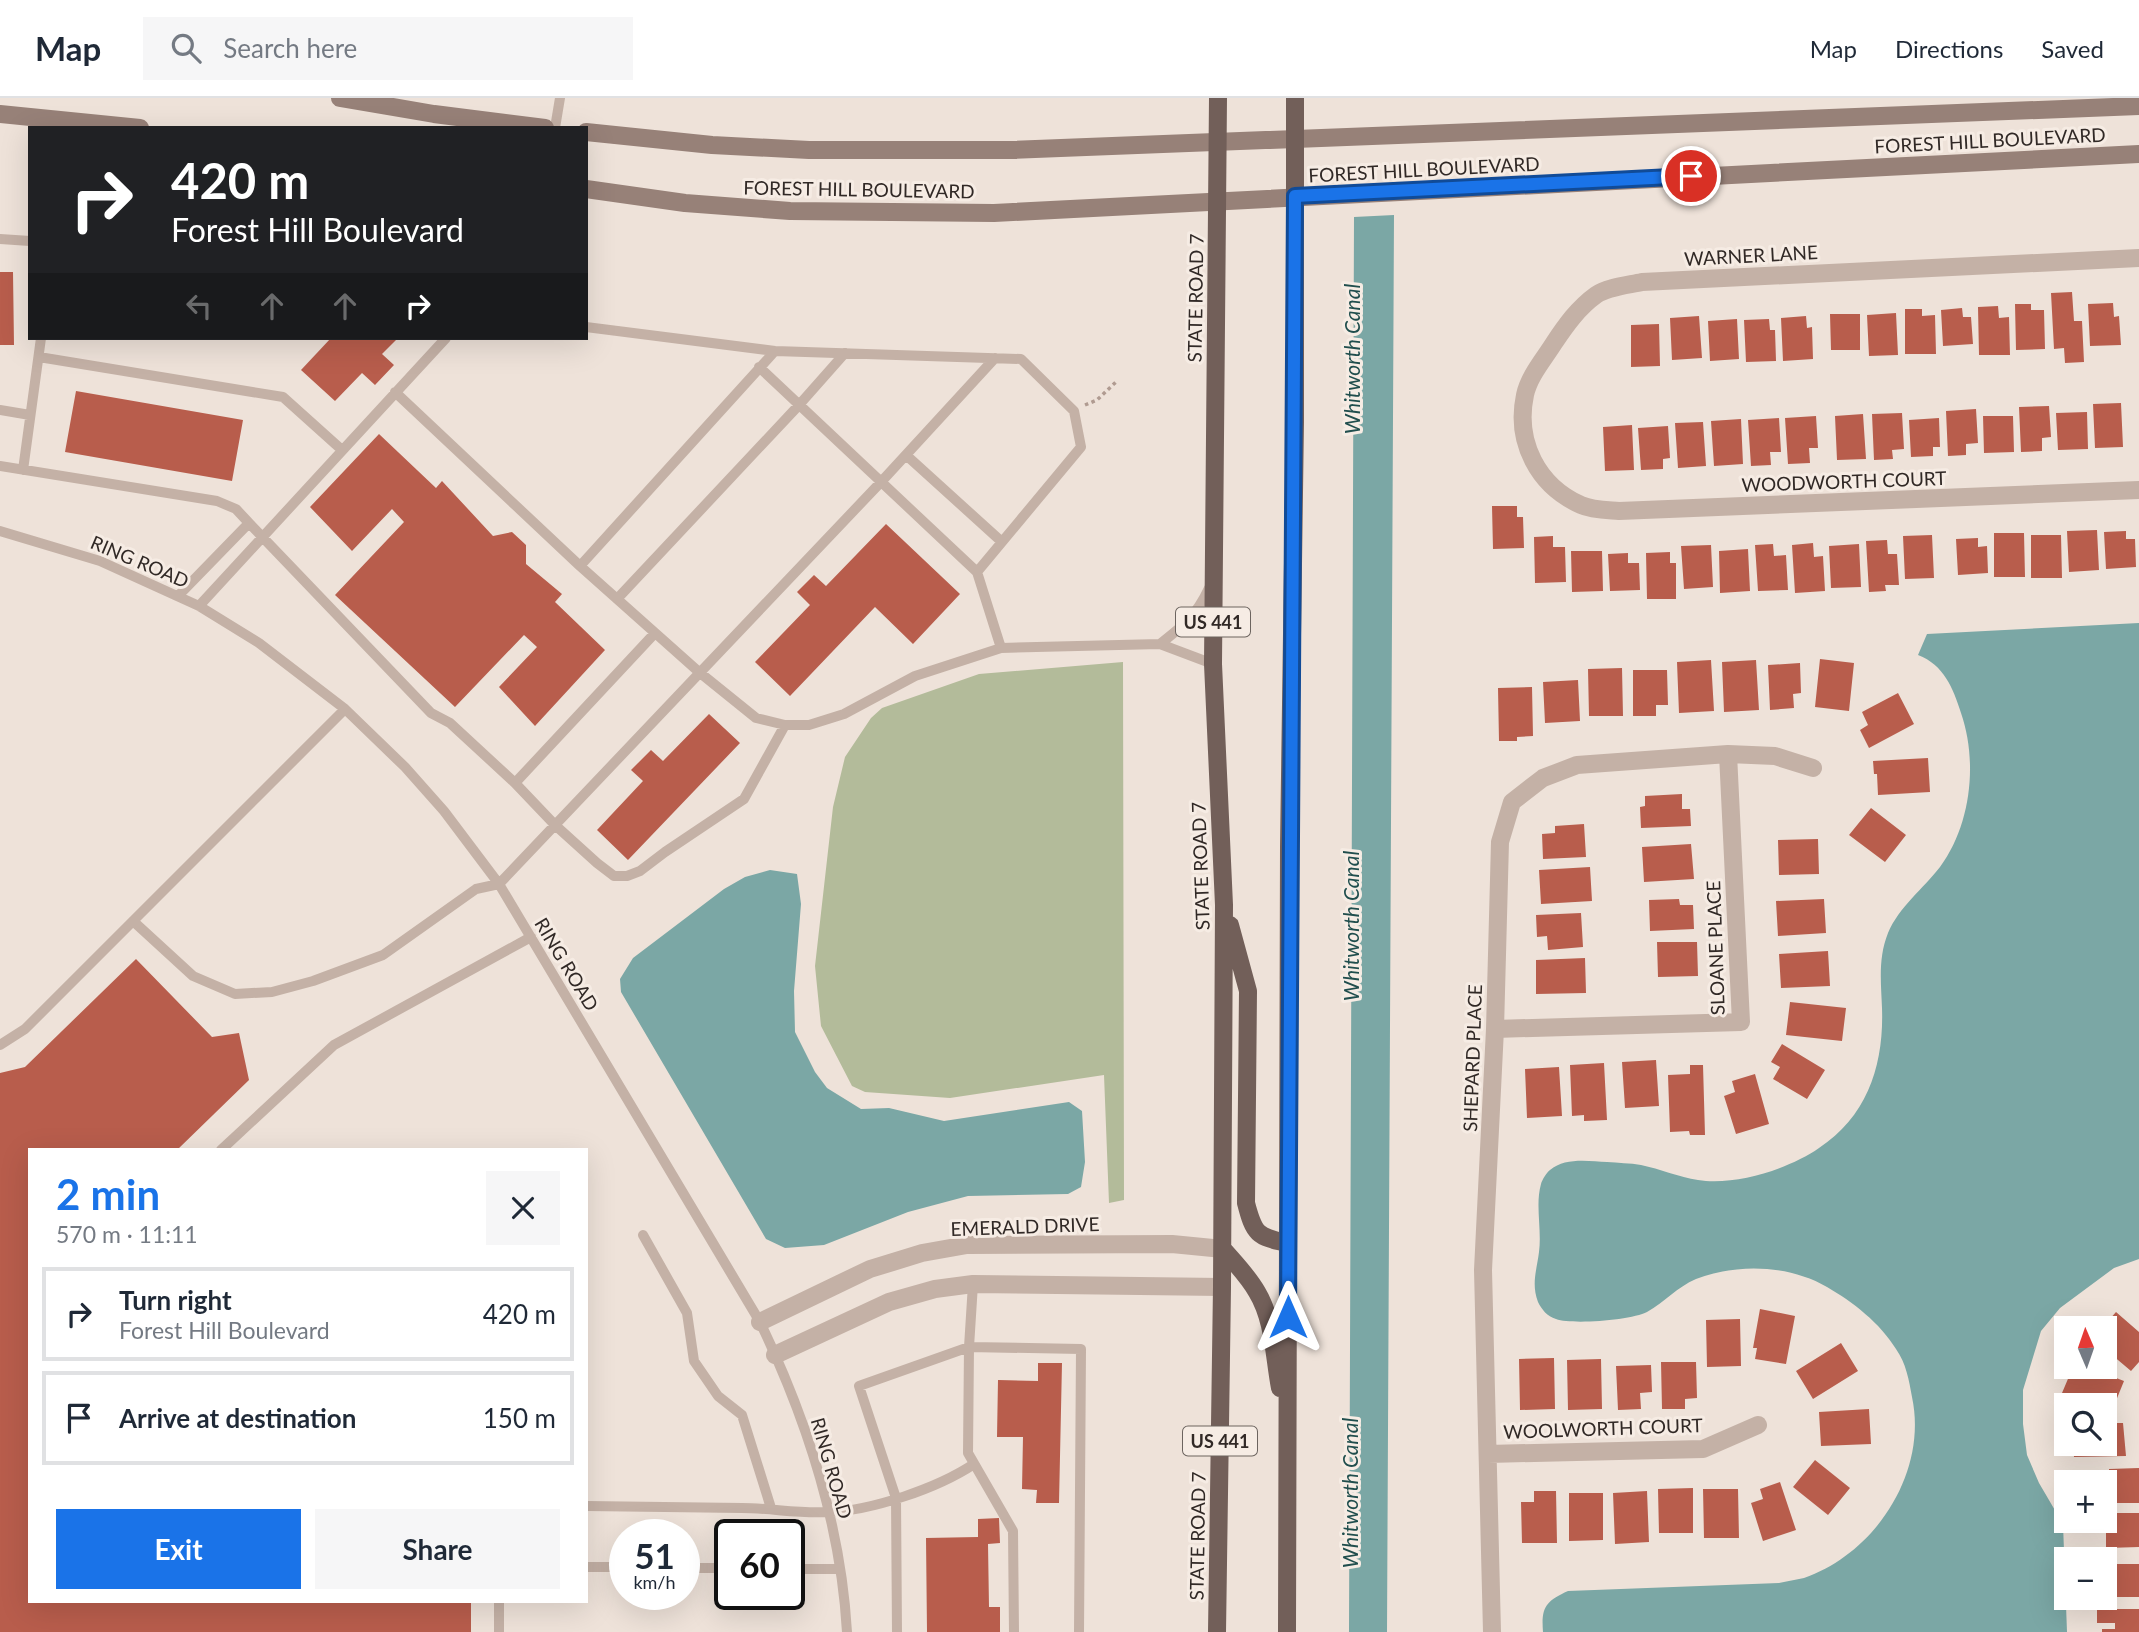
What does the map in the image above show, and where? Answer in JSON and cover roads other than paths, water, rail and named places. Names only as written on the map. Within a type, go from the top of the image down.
[{"type":"main road","points":[[340,98],[529,126]]},
{"type":"main road","name":"STATE ROAD 7","points":[[1217,1632],[1223,1250],[1224,905],[1213,664],[1218,98]]},
{"type":"main road","points":[[1287,1632],[1295,98]]},
{"type":"main road","name":"FOREST HILL BOULEVARD","points":[[588,132],[712,145],[809,150],[1012,150],[2139,106]]},
{"type":"main road","points":[[0,114],[120,126]]},
{"type":"main road","name":"FOREST HILL BOULEVARD","points":[[588,189],[685,203],[790,211],[994,213],[2139,154]]},
{"type":"main road","points":[[1224,905],[1248,991],[1247,1203],[1252,1225],[1265,1238],[1288,1243]]},
{"type":"main road","points":[[1223,1250],[1242,1270],[1258,1294],[1269,1322],[1288,1440]]},
{"type":"street","name":"WARNER LANE","points":[[1555,490],[1539,473],[1529,453],[1523,426],[1525,394],[1537,369],[1571,318],[1598,293],[1642,282],[2139,258]]},
{"type":"street","name":"WOODWORTH COURT","points":[[1555,490],[1584,507],[1619,511],[2139,490]]},
{"type":"street","name":"SHEPARD PLACE","points":[[1492,1632],[1483,1269],[1495,1029],[1500,842],[1512,802],[1543,778],[1577,765],[1728,754],[1775,756],[1813,768]]},
{"type":"street","name":"SLOANE PLACE","points":[[1495,1029],[1741,1022],[1728,754]]},
{"type":"street","name":"EMERALD DRIVE","points":[[760,1322],[870,1269],[922,1253],[967,1245],[1172,1244],[1223,1250]]},
{"type":"street","points":[[775,1355],[889,1302],[935,1289],[973,1284],[1222,1287]]},
{"type":"street","name":"WOOLWORTH COURT","points":[[1488,1454],[1703,1449],[1758,1425]]},
{"type":"lane","points":[[555,126],[560,98]]},
{"type":"lane","points":[[0,239],[28,241]]},
{"type":"lane","points":[[588,327],[775,351],[1021,359],[1073,411],[1081,447],[977,572]]},
{"type":"lane","points":[[23,470],[41,340]]},
{"type":"lane","points":[[200,606],[444,340]]},
{"type":"lane","points":[[580,566],[775,351]]},
{"type":"lane","points":[[617,599],[845,353]]},
{"type":"lane","points":[[38,357],[283,397],[342,450]]},
{"type":"lane","points":[[133,921],[192,976],[235,994],[272,992],[313,981],[383,955],[476,889],[499,884],[881,482],[995,358]]},
{"type":"lane","points":[[759,367],[977,572],[1002,648]]},
{"type":"lane","points":[[395,392],[580,566],[699,672],[756,718],[785,724],[809,725],[844,714],[915,676],[1002,648],[1160,644],[1213,664]]},
{"type":"lane","points":[[0,410],[30,415]]},
{"type":"lane","points":[[906,455],[1002,542]]},
{"type":"lane","points":[[0,466],[217,501],[236,509],[431,713],[450,723],[516,783],[555,825],[614,876],[627,876],[640,871],[744,799],[785,724]]},
{"type":"lane","points":[[178,596],[249,523]]},
{"type":"lane","name":"RING ROAD","points":[[0,531],[100,561],[200,606],[259,643],[373,734],[444,811],[499,884],[760,1322],[792,1394],[816,1464],[839,1569],[848,1632]]},
{"type":"lane","points":[[1160,644],[1190,621],[1214,579]]},
{"type":"lane","points":[[516,783],[655,633]]},
{"type":"lane","points":[[0,1045],[24,1029],[345,709]]},
{"type":"lane","points":[[223,1148],[334,1045],[531,937]]},
{"type":"lane","points":[[643,1234],[687,1313],[694,1361],[718,1396],[742,1415],[771,1508]]},
{"type":"lane","points":[[973,1284],[969,1347],[968,1453],[1013,1531],[1014,1632]]},
{"type":"lane","points":[[897,1632],[896,1498],[859,1386],[969,1347],[1081,1349],[1079,1632]]},
{"type":"lane","points":[[588,1506],[771,1508],[828,1513],[871,1506],[929,1487],[974,1464]]},
{"type":"lane","points":[[588,1567],[609,1567]]},
{"type":"lane","points":[[805,1569],[839,1569]]},
{"type":"lane","points":[[499,1603],[499,1632]]},
{"type":"water","points":[[1394,215],[1387,1632],[1349,1632],[1354,217]]},
{"type":"water","points":[[2139,623],[2139,1259],[2114,1268],[2060,1308],[2041,1331],[2023,1390],[2027,1455],[2054,1509],[2054,1533],[2063,1533],[2064,1547],[2054,1547],[2054,1610],[2066,1610],[2067,1632],[1543,1632],[1546,1606],[1568,1591],[1779,1583],[1804,1578],[1830,1566],[1854,1550],[1874,1530],[1904,1481],[1912,1453],[1915,1425],[1905,1366],[1890,1339],[1874,1322],[1827,1287],[1796,1274],[1780,1271],[1729,1270],[1696,1279],[1639,1315],[1588,1322],[1564,1321],[1547,1314],[1538,1302],[1535,1277],[1540,1244],[1541,1184],[1547,1172],[1556,1166],[1577,1161],[1593,1161],[1641,1165],[1698,1180],[1745,1178],[1777,1169],[1807,1156],[1836,1135],[1861,1104],[1870,1087],[1880,1049],[1881,961],[1888,933],[1898,915],[1940,867],[1951,850],[1965,813],[1968,793],[1969,752],[1958,704],[1941,671],[1918,655],[1927,634]]},
{"type":"water","points":[[770,870],[797,874],[801,904],[794,991],[795,1032],[815,1072],[827,1088],[861,1109],[889,1108],[944,1121],[1069,1102],[1082,1111],[1085,1162],[1081,1187],[1068,1194],[968,1196],[908,1212],[824,1245],[785,1248],[766,1239],[621,992],[620,979],[633,958],[724,889],[745,877]]},
{"type":"water label","name":"Whitworth Canal","points":[[1351,359]]},
{"type":"water label","name":"Whitworth Canal","points":[[1350,926]]},
{"type":"water label","name":"Whitworth Canal","points":[[1349,1493]]}]
